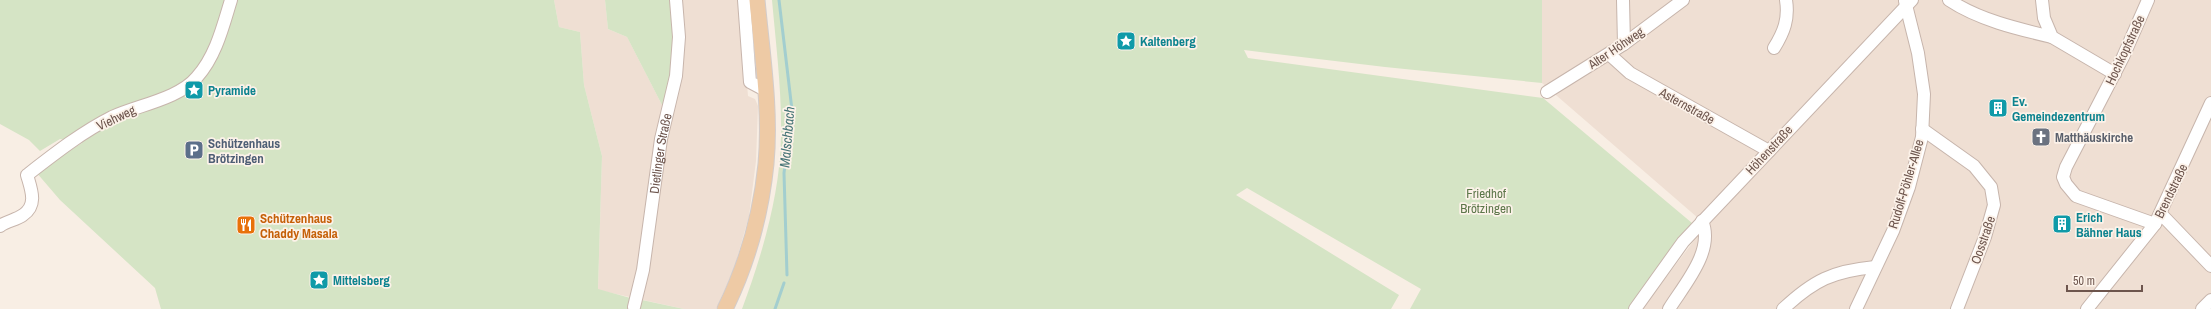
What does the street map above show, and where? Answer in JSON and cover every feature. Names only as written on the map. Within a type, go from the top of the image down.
[{"type":"main road","points":[[725,309],[743,266],[760,202],[766,163],[765,90],[758,0]]},
{"type":"street","name":"Viehweg","points":[[0,226],[24,215],[32,206],[33,196],[27,175],[80,136],[112,117],[178,92],[196,79],[207,65],[217,43],[231,0]]},
{"type":"street","name":"Dietlinger Straße","points":[[634,307],[643,270],[661,139],[676,76],[679,36],[676,0]]},
{"type":"street","points":[[744,0],[750,82],[765,90]]},
{"type":"street","points":[[1623,0],[1624,44]]},
{"type":"street","name":"Alter Höhweg","points":[[1547,92],[1624,44],[1683,0]]},
{"type":"street","points":[[1774,48],[1783,33],[1788,15],[1786,0]]},
{"type":"street","points":[[1949,0],[1964,10],[2028,32],[2052,37],[2115,74]]},
{"type":"street","points":[[2042,0],[2044,18],[2052,37]]},
{"type":"street","name":"Hochkopfstraße","points":[[2148,0],[2115,74],[2066,167],[2063,177],[2066,184],[2076,196],[2158,219]]},
{"type":"street","name":"Rudolf-Pöhler-Allee","points":[[1856,309],[1893,230],[1909,187],[1922,129],[1924,94],[1908,2]]},
{"type":"street","name":"Höhenstraße","points":[[1636,309],[1683,242],[1908,2]]},
{"type":"street","name":"Asternstraße","points":[[1609,54],[1630,73],[1769,151]]},
{"type":"street","name":"Brendstraße","points":[[2087,309],[2158,219],[2211,103]]},
{"type":"street","name":"Oosstraße","points":[[1922,129],[1974,166],[1991,187],[1994,205],[1985,236],[1957,309]]},
{"type":"street","points":[[2158,219],[2211,266]]},
{"type":"street","points":[[1669,309],[1695,268],[1704,249],[1705,227],[1702,221]]},
{"type":"street","points":[[1783,309],[1800,293],[1819,281],[1846,270],[1875,267]]},
{"type":"street","points":[[2202,309],[2211,300]]},
{"type":"shaded area","points":[[554,0],[605,0],[608,29],[627,37],[662,105],[678,0],[740,0],[748,96],[755,99],[758,106],[756,161],[749,216],[734,269],[716,309],[684,309],[598,290],[602,156],[584,85],[580,32],[559,27]]},
{"type":"shaded area","points":[[1538,0],[2211,0],[2211,309],[1642,309],[1696,238],[1698,218],[1542,83]]},
{"type":"green space","points":[[0,0],[554,0],[559,27],[580,32],[584,85],[602,156],[598,289],[634,299],[630,309],[161,309],[155,288],[60,200],[36,172],[82,143],[60,139],[40,151],[29,140],[0,124]]},
{"type":"green space","points":[[605,0],[673,0],[676,45],[665,105],[662,105],[627,37],[608,29]]},
{"type":"green space","name":"Friedhof Brötzingen","points":[[772,0],[1542,0],[1542,83],[1385,67],[1244,50],[1248,58],[1543,98],[1692,223],[1631,309],[1410,309],[1421,289],[1247,188],[1236,195],[1399,295],[1391,309],[742,309],[769,224],[780,159],[781,103]]},
{"type":"green space","points":[[642,300],[684,309],[638,309]]},
{"type":"waterway","name":"Malschbach","points":[[779,0],[792,110],[784,173],[787,275]]},
{"type":"waterway","name":"Malschbach","points":[[775,309],[784,283]]},
{"type":"place","name":"Kaltenberg","points":[[1126,41]]},
{"type":"place","name":"Pyramide","points":[[194,90]]},
{"type":"place","name":"Ev. Gemeindezentrum","points":[[1998,108]]},
{"type":"place","name":"Matthäuskirche","points":[[2041,137]]},
{"type":"place","name":"Schützenhaus Brötzingen","points":[[194,150]]},
{"type":"place","name":"Erich Bähner Haus","points":[[2062,224]]},
{"type":"place","name":"Schützenhaus Chaddy Masala","points":[[246,225]]},
{"type":"place","name":"Mittelsberg","points":[[319,280]]}]
